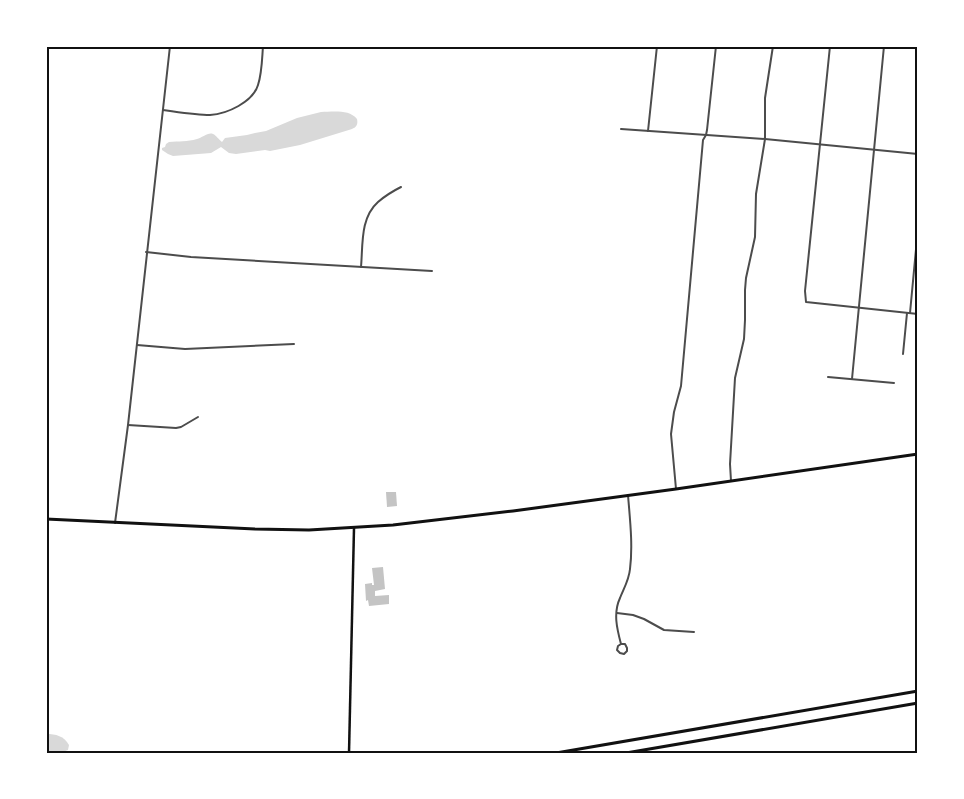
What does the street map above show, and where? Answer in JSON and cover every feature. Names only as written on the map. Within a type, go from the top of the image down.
[{"type":"main road","points":[[46,519],[266,530],[354,528],[417,523],[676,489],[918,454]]},
{"type":"main road","points":[[349,753],[354,528]]},
{"type":"main road","points":[[556,753],[918,692]]},
{"type":"main road","points":[[626,753],[918,703]]},
{"type":"street","points":[[115,523],[128,425],[170,46]]},
{"type":"street","points":[[163,110],[210,115],[220,113],[245,101],[251,97],[258,86],[263,46]]},
{"type":"street","points":[[648,131],[657,46]]},
{"type":"street","points":[[676,489],[672,434],[674,412],[680,386],[703,140],[706,135],[716,46]]},
{"type":"street","points":[[731,481],[730,464],[735,378],[744,340],[746,278],[755,237],[756,194],[764,139],[765,98],[774,46]]},
{"type":"street","points":[[830,46],[805,291],[806,302],[918,314]]},
{"type":"street","points":[[852,378],[884,46]]},
{"type":"street","points":[[621,129],[764,139],[918,154]]},
{"type":"street","points":[[361,266],[366,221],[370,212],[376,203],[401,187]]},
{"type":"street","points":[[903,354],[918,228]]},
{"type":"street","points":[[146,252],[187,257],[432,271]]},
{"type":"street","points":[[137,345],[185,349],[294,344]]},
{"type":"street","points":[[828,377],[894,383]]},
{"type":"street","points":[[128,425],[176,428],[198,417]]},
{"type":"street","points":[[621,644],[616,613],[630,570],[628,495]]},
{"type":"street","points":[[616,613],[633,615],[664,630],[694,632]]},
{"type":"street","points":[[621,644],[625,644],[627,648],[627,652],[624,654],[617,650],[621,644]]},
{"type":"shaded area","points":[[321,112],[350,114],[357,119],[357,125],[352,129],[300,145],[270,151],[236,154],[229,153],[221,147],[211,153],[173,156],[162,150],[169,142],[193,140],[209,134],[214,135],[222,142],[225,138],[266,131],[297,118]]},
{"type":"shaded area","points":[[46,734],[62,738],[69,745],[68,750],[60,753],[46,752]]},
{"type":"building","points":[[386,492],[396,492],[397,506],[387,507]]},
{"type":"building","points":[[383,567],[385,589],[375,591],[375,596],[389,595],[389,604],[369,606],[368,600],[366,601],[365,584],[372,583],[374,585],[372,568]]}]
